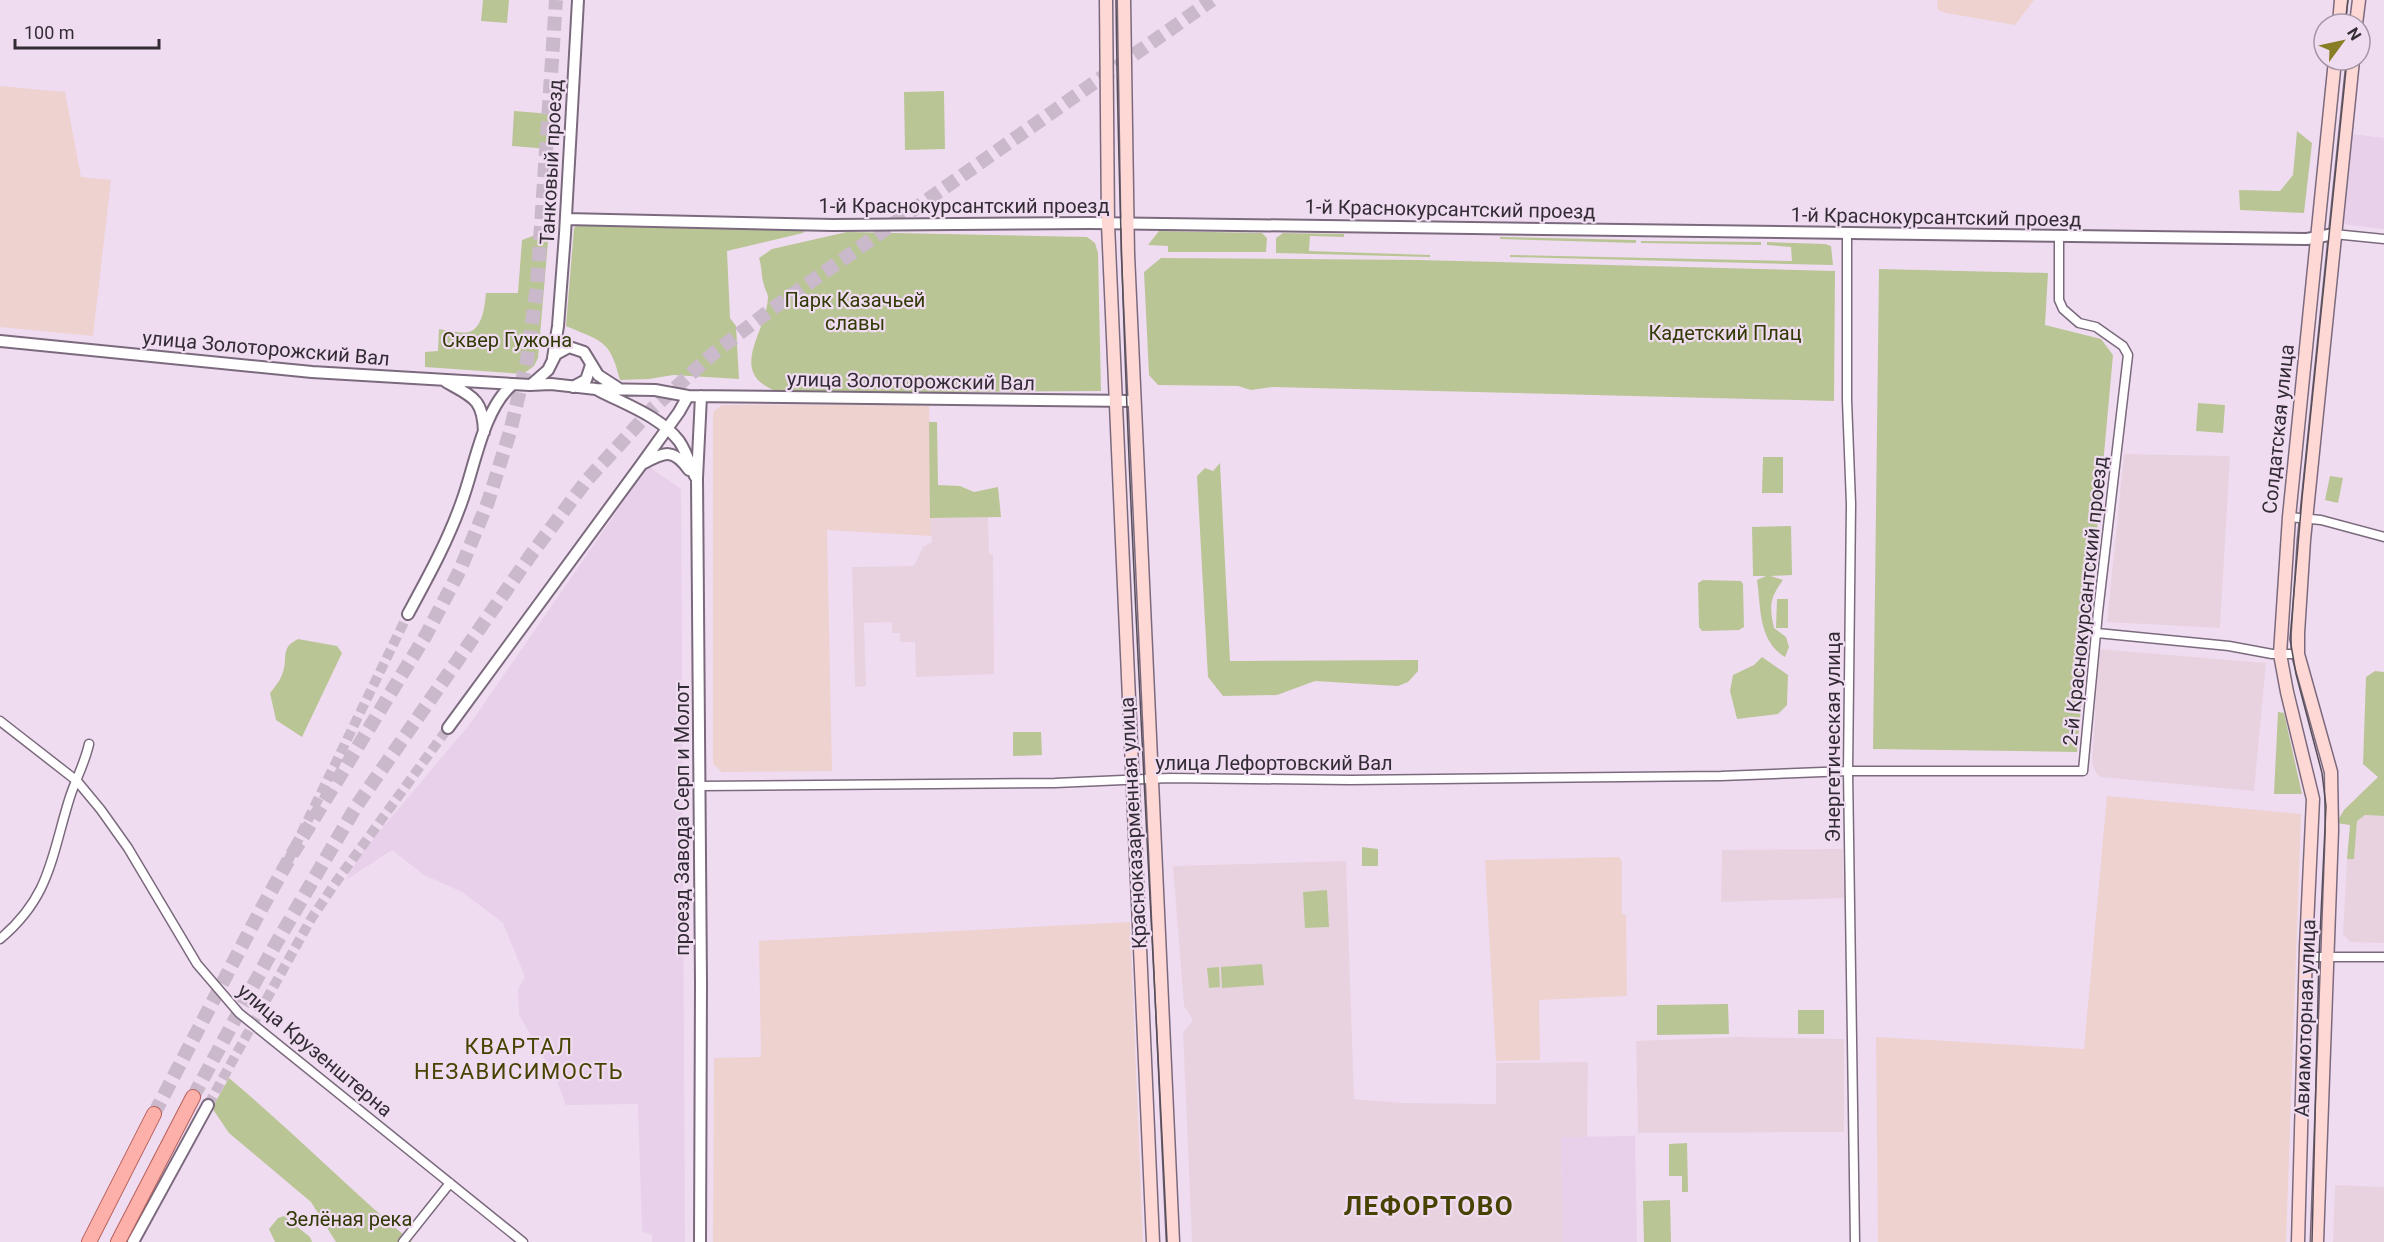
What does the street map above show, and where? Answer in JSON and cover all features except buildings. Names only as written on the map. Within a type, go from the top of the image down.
[{"type":"main road","points":[[1106,0],[1108,224]]},
{"type":"main road","points":[[1124,0],[1128,224]]},
{"type":"main road","name":"Солдатская улица","points":[[2313,799],[2280,654],[2289,517],[2334,72]]},
{"type":"main road","name":"Солдатская улица","points":[[2332,796],[2331,772],[2298,654],[2306,519],[2352,72]]},
{"type":"main road","name":"Красноказарменная улица","points":[[1108,224],[1153,1242]]},
{"type":"main road","name":"Красноказарменная улица","points":[[1128,224],[1150,779],[1173,1242]]},
{"type":"main road","name":"Авиамоторная улица","points":[[2317,1242],[2332,796]]},
{"type":"main road","name":"Авиамоторная улица","points":[[2298,1242],[2313,799]]},
{"type":"main road","points":[[118,1242],[193,1097]]},
{"type":"main road","points":[[87,1242],[154,1114]]},
{"type":"street","name":"Танковый проезд","points":[[552,361],[558,326],[566,219],[578,0]]},
{"type":"street","name":"1-й Краснокурсантский проезд","points":[[566,219],[833,225],[1128,224],[2059,237],[2317,239],[2334,234]]},
{"type":"street","name":"Энергетическая улица","points":[[1847,233],[1847,400],[1851,504],[1848,771],[1855,1242]]},
{"type":"street","points":[[2334,234],[2384,239]]},
{"type":"street","name":"2-й Краснокурсантский проезд","points":[[1848,771],[2083,771],[2128,355],[2123,346],[2096,327],[2079,323],[2063,309],[2059,300],[2059,237]]},
{"type":"street","points":[[558,326],[564,339],[584,352],[591,365],[605,381],[624,390]]},
{"type":"street","name":"улица Золоторожский Вал","points":[[0,341],[312,372],[596,389],[655,390],[688,396],[1134,401]]},
{"type":"street","points":[[530,385],[544,375],[560,351],[574,347]]},
{"type":"street","points":[[552,361],[552,374],[567,386],[586,380],[591,365]]},
{"type":"street","points":[[441,380],[471,396],[480,405],[484,435]]},
{"type":"street","points":[[408,614],[439,557],[462,502],[484,435],[501,395],[513,384]]},
{"type":"street","points":[[596,389],[655,420],[677,439],[685,451],[697,481]]},
{"type":"street","points":[[448,728],[641,465],[688,396]]},
{"type":"street","name":"проезд Завода Серп и Молот","points":[[700,1242],[697,481],[701,396]]},
{"type":"street","points":[[641,465],[663,453],[672,454],[682,461],[697,481]]},
{"type":"street","points":[[2289,517],[2320,520],[2384,537]]},
{"type":"street","points":[[2097,633],[2229,646],[2280,654],[2298,654]]},
{"type":"street","name":"улица Крузенштерна","points":[[0,721],[77,782],[128,848],[196,964],[240,1014],[523,1242]]},
{"type":"street","points":[[0,939],[33,903],[49,873],[69,799],[84,766],[89,744]]},
{"type":"street","name":"улица Лефортовский Вал","points":[[700,786],[1055,783],[1133,779],[1350,780],[1689,776],[1848,771]]},
{"type":"street","points":[[2306,957],[2384,957]]},
{"type":"street","points":[[133,1242],[208,1105]]},
{"type":"street","points":[[404,1241],[450,1183]]},
{"type":"shaded area","points":[[1937,0],[2034,0],[2015,25],[1946,13],[1938,10]]},
{"type":"shaded area","points":[[0,86],[65,92],[81,177],[111,180],[93,336],[0,327]]},
{"type":"shaded area","points":[[2352,134],[2384,138],[2384,229],[2342,224]]},
{"type":"shaded area","points":[[929,404],[932,536],[827,530],[832,771],[722,772],[713,764],[713,412],[722,405]]},
{"type":"shaded area","points":[[2124,454],[2230,456],[2220,628],[2107,622]]},
{"type":"shaded area","points":[[648,466],[681,489],[685,1242],[652,1242],[652,1235],[642,1231],[638,1104],[566,1105],[556,1078],[519,1015],[518,989],[525,977],[503,923],[462,892],[424,875],[392,850],[346,880],[362,852],[470,724]]},
{"type":"shaded area","points":[[988,517],[989,554],[993,554],[994,674],[916,677],[915,642],[900,642],[900,633],[892,633],[892,622],[864,623],[866,686],[855,687],[852,567],[914,566],[923,547],[932,542],[930,518]]},
{"type":"shaded area","points":[[2099,649],[2266,663],[2254,791],[2101,777],[2096,773],[2092,763]]},
{"type":"shaded area","points":[[2107,796],[2301,814],[2286,1242],[1878,1242],[1876,1037],[2084,1049]]},
{"type":"shaded area","points":[[2365,815],[2384,816],[2384,943],[2350,942],[2343,934],[2347,859],[2354,859],[2357,821]]},
{"type":"shaded area","points":[[1843,849],[1844,898],[1721,902],[1722,850]]},
{"type":"shaded area","points":[[1619,857],[1622,862],[1622,914],[1626,915],[1627,996],[1539,1000],[1540,1060],[1496,1061],[1485,860]]},
{"type":"shaded area","points":[[1346,861],[1354,1099],[1403,1103],[1496,1104],[1496,1063],[1588,1062],[1587,1137],[1561,1137],[1563,1242],[1192,1242],[1183,1032],[1193,1020],[1184,1006],[1173,866]]},
{"type":"shaded area","points":[[1130,922],[1143,1242],[713,1242],[714,1058],[761,1057],[759,941]]},
{"type":"shaded area","points":[[1740,1037],[1844,1039],[1844,1132],[1638,1133],[1636,1041]]},
{"type":"shaded area","points":[[1635,1136],[1637,1242],[1563,1242],[1561,1137]]},
{"type":"shaded area","points":[[2335,1185],[2384,1187],[2384,1242],[2333,1242]]},
{"type":"green space","points":[[483,0],[509,0],[507,23],[481,21]]},
{"type":"green space","points":[[944,91],[945,149],[905,150],[904,92]]},
{"type":"green space","points":[[514,111],[552,114],[549,149],[512,146]]},
{"type":"green space","points":[[2297,131],[2312,143],[2304,213],[2240,210],[2239,190],[2280,191],[2293,175]]},
{"type":"green space","name":"Парк Казачьей славы","points":[[576,226],[806,230],[803,233],[727,251],[730,318],[736,326],[739,379],[673,375],[620,380],[613,357],[603,344],[566,326]]},
{"type":"green space","name":"Сквер Гужона","points":[[549,230],[538,358],[534,366],[523,374],[425,367],[425,352],[438,351],[439,329],[458,332],[474,330],[484,309],[486,293],[518,293],[522,240]]},
{"type":"green space","points":[[1159,231],[1262,233],[1267,238],[1266,252],[1168,252],[1168,246],[1148,245]]},
{"type":"green space","name":"Парк Казачьей славы","points":[[847,232],[1087,237],[1095,243],[1098,253],[1101,391],[781,393],[764,385],[755,375],[751,364],[752,352],[766,312],[768,298],[759,258],[772,249]]},
{"type":"green space","points":[[1283,233],[1344,234],[1344,237],[1310,236],[1309,251],[1430,255],[1430,257],[1276,253],[1276,238]]},
{"type":"green space","points":[[1500,237],[1636,240],[1636,243],[1500,239]]},
{"type":"green space","points":[[1641,241],[1761,242],[1761,245],[1641,243]]},
{"type":"green space","points":[[1767,242],[1831,246],[1833,265],[1510,257],[1510,255],[1792,261],[1791,247],[1767,245]]},
{"type":"green space","name":"Кадетский Плац","points":[[1161,258],[1420,260],[1835,271],[1834,401],[1272,387],[1251,390],[1238,386],[1158,385],[1149,375],[1144,272]]},
{"type":"green space","points":[[1879,269],[2048,273],[2045,325],[2101,339],[2113,355],[2077,752],[1873,749]]},
{"type":"green space","points":[[2198,403],[2225,405],[2223,433],[2196,431]]},
{"type":"green space","points":[[929,422],[937,422],[938,485],[960,486],[974,492],[998,487],[1001,517],[930,518]]},
{"type":"green space","points":[[1763,457],[1783,457],[1783,493],[1762,493]]},
{"type":"green space","points":[[1220,463],[1230,661],[1418,660],[1418,671],[1408,682],[1398,686],[1315,681],[1277,695],[1223,696],[1208,677],[1197,476],[1205,468],[1213,471]]},
{"type":"green space","points":[[2330,476],[2343,478],[2338,503],[2325,500]]},
{"type":"green space","points":[[1791,526],[1792,575],[1771,576],[1783,580],[1773,597],[1771,613],[1774,628],[1786,637],[1789,647],[1785,657],[1770,642],[1762,623],[1757,580],[1766,576],[1753,576],[1752,527]]},
{"type":"green space","points":[[1703,580],[1741,581],[1743,584],[1744,627],[1739,630],[1702,631],[1699,627],[1698,583]]},
{"type":"green space","points":[[1777,599],[1788,599],[1788,628],[1776,628]]},
{"type":"green space","points":[[298,639],[337,646],[342,653],[302,737],[276,720],[270,693],[282,675],[287,649],[292,642]]},
{"type":"green space","points":[[1762,657],[1788,675],[1787,705],[1778,714],[1737,719],[1730,691],[1733,675],[1754,665]]},
{"type":"green space","points":[[2375,671],[2384,672],[2384,816],[2365,815],[2357,821],[2354,859],[2347,859],[2350,825],[2336,823],[2344,810],[2378,777],[2363,764],[2366,677]]},
{"type":"green space","points":[[2278,712],[2284,713],[2302,794],[2274,794]]},
{"type":"green space","points":[[1013,732],[1041,732],[1042,755],[1013,756]]},
{"type":"green space","points":[[1362,847],[1378,849],[1378,866],[1362,866]]},
{"type":"green space","points":[[1327,890],[1329,927],[1305,928],[1303,892]]},
{"type":"green space","points":[[1262,964],[1264,985],[1222,988],[1221,967]]},
{"type":"green space","points":[[1219,967],[1220,987],[1209,988],[1207,968]]},
{"type":"green space","points":[[1728,1004],[1729,1034],[1657,1035],[1657,1005]]},
{"type":"green space","points":[[1798,1010],[1824,1010],[1824,1034],[1798,1034]]},
{"type":"green space","name":"Зелёная река","points":[[229,1078],[412,1242],[336,1242],[311,1202],[229,1133],[212,1108]]},
{"type":"green space","points":[[1687,1143],[1688,1192],[1682,1192],[1682,1176],[1669,1176],[1669,1144]]},
{"type":"green space","points":[[1670,1200],[1671,1242],[1644,1242],[1643,1201]]},
{"type":"green space","points":[[284,1216],[310,1237],[312,1242],[275,1242],[269,1229],[278,1218]]},
{"type":"tunnel","points":[[154,1114],[288,861],[426,635],[460,570],[488,502],[510,432],[527,360],[537,286],[556,0]]},
{"type":"tunnel","points":[[193,1097],[274,947],[357,805],[530,556],[587,480],[653,408],[715,352],[769,311],[1212,0]]},
{"type":"tunnel","points":[[288,861],[408,614]]},
{"type":"tunnel","points":[[208,1105],[311,919],[448,728]]},
{"type":"tram line","points":[[1116,0],[1129,466],[1167,1242]]},
{"type":"tram line","points":[[2346,12],[2348,0]]},
{"type":"tram line","points":[[2312,1242],[2319,957],[2326,806],[2322,773],[2296,674],[2290,639],[2302,498],[2346,72]]},
{"type":"district","name":"КВАРТАЛ НЕЗАВИСИМОСТЬ","points":[[519,1058]]},
{"type":"district","name":"ЛЕФОРТОВО","points":[[1429,1206]]}]
